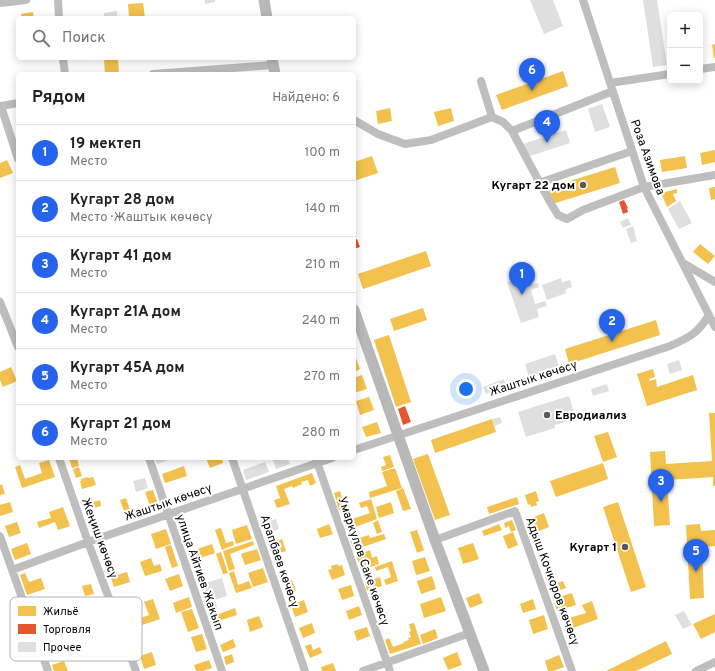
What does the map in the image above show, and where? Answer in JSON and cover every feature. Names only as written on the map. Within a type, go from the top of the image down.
[{"type":"main road","points":[[264,0],[267,16]]},
{"type":"main road","points":[[356,319],[435,540],[484,671]]},
{"type":"street","points":[[0,3],[26,0]]},
{"type":"street","points":[[58,0],[59,16]]},
{"type":"street","name":"Роза Азимова","points":[[583,0],[644,187],[715,327]]},
{"type":"street","points":[[63,60],[65,72]]},
{"type":"street","points":[[183,72],[274,66]]},
{"type":"street","points":[[703,69],[715,67]]},
{"type":"street","points":[[512,131],[611,87],[667,75]]},
{"type":"street","points":[[481,81],[492,117]]},
{"type":"street","points":[[16,104],[0,104],[16,153]]},
{"type":"street","points":[[356,121],[378,134],[406,144],[431,140],[492,117],[503,122],[512,131],[539,183],[558,215],[567,219],[583,210],[644,187],[715,175]]},
{"type":"street","points":[[539,183],[632,151]]},
{"type":"street","points":[[682,262],[715,282]]},
{"type":"street","points":[[0,302],[16,342]]},
{"type":"street","name":"Жаштык көчөсү","points":[[356,449],[670,346],[692,336],[709,315]]},
{"type":"street","name":"Жеңиш көчөсү","points":[[60,460],[108,597]]},
{"type":"street","name":"улица Айтиев Жакып","points":[[150,460],[222,671]]},
{"type":"street","name":"Арапбаев көчөсү","points":[[233,460],[305,671]]},
{"type":"street","name":"Жаштык көчөсү","points":[[12,570],[88,542],[243,490],[317,461]]},
{"type":"street","name":"Умаркулов Саке көчөсү","points":[[317,461],[390,671]]},
{"type":"street","name":"Адыш Кочкоров көчөсү","points":[[435,540],[515,511],[572,671]]},
{"type":"street","points":[[0,536],[22,597]]},
{"type":"street","points":[[363,671],[470,634]]},
{"type":"street","points":[[44,661],[48,671]]},
{"type":"street","name":"Жеңиш көчөсү","points":[[132,661],[136,671]]},
{"type":"street","points":[[696,671],[715,662]]},
{"type":"building: Жильё","points":[[143,3],[145,16],[129,16],[128,4]]},
{"type":"building: Жильё","points":[[33,12],[34,16],[21,16],[21,14]]},
{"type":"building: Жильё","points":[[715,44],[715,58],[714,58],[712,45]]},
{"type":"building: Жильё","points":[[104,60],[118,60],[119,72],[105,72]]},
{"type":"building: Жильё","points":[[563,71],[568,86],[502,110],[496,95]]},
{"type":"building: Жильё","points":[[390,108],[392,121],[378,124],[376,111]]},
{"type":"building: Жильё","points":[[451,108],[454,121],[438,126],[434,112]]},
{"type":"building: Жильё","points":[[715,150],[715,162],[702,165],[700,153]]},
{"type":"building: Жильё","points":[[372,156],[378,173],[356,180],[356,161]]},
{"type":"building: Жильё","points":[[685,156],[687,168],[662,172],[660,160]]},
{"type":"building: Жильё","points":[[7,160],[13,173],[0,178],[0,163]]},
{"type":"building: Жильё","name":"Кугарт 22 дом","points":[[615,167],[620,183],[552,204],[547,188]]},
{"type":"building: Жильё","points":[[715,187],[715,199],[711,200],[709,188]]},
{"type":"building: Жильё","points":[[677,189],[677,193],[673,194],[676,201],[667,207],[661,193]]},
{"type":"building: Жильё","points":[[700,244],[715,256],[708,264],[693,252]]},
{"type":"building: Жильё","points":[[426,251],[431,266],[363,289],[358,274]]},
{"type":"building: Жильё","points":[[423,308],[427,320],[394,331],[390,319]]},
{"type":"building: Жильё","points":[[656,320],[660,335],[569,364],[565,349]]},
{"type":"building: Жильё","points":[[389,335],[411,402],[396,407],[374,340]]},
{"type":"building: Жильё","points":[[356,358],[360,369],[356,371]]},
{"type":"building: Жильё","points":[[11,367],[16,381],[3,387],[0,380],[0,372]]},
{"type":"building: Жильё","points":[[653,369],[655,377],[649,379],[650,381],[656,379],[657,387],[693,375],[697,390],[647,406],[637,374]]},
{"type":"building: Жильё","points":[[362,375],[367,389],[356,392],[356,377]]},
{"type":"building: Жильё","points":[[369,397],[374,410],[360,415],[356,401]]},
{"type":"building: Жильё","points":[[709,413],[715,413],[715,486],[713,486],[713,477],[667,480],[670,525],[654,526],[650,452],[665,451],[666,464],[712,461]]},
{"type":"building: Жильё","points":[[492,419],[496,432],[435,453],[431,440]]},
{"type":"building: Жильё","points":[[377,422],[381,433],[366,437],[362,427]]},
{"type":"building: Жильё","points":[[608,432],[617,457],[603,462],[594,436]]},
{"type":"building: Жильё","points":[[428,454],[450,515],[435,520],[413,459]]},
{"type":"building: Жильё","points":[[390,455],[394,467],[382,471],[381,467],[386,465],[383,457]]},
{"type":"building: Жильё","points":[[49,460],[55,477],[22,488],[15,467],[20,465],[25,479],[42,473],[39,463]]},
{"type":"building: Жильё","points":[[70,460],[78,460],[79,466],[72,468]]},
{"type":"building: Жильё","points":[[207,460],[222,460],[223,463],[210,468]]},
{"type":"building: Жильё","points":[[603,463],[608,479],[556,497],[550,481]]},
{"type":"building: Жильё","points":[[184,466],[187,476],[165,483],[162,474]]},
{"type":"building: Жильё","points":[[79,467],[82,476],[76,478],[73,469]]},
{"type":"building: Жильё","points":[[395,468],[402,488],[370,498],[369,492],[387,486],[382,472]]},
{"type":"building: Жильё","points":[[312,473],[316,483],[310,486],[308,480],[301,482],[302,484],[293,488],[292,486],[284,489],[290,504],[277,508],[274,500],[280,498],[276,486]]},
{"type":"building: Жильё","points":[[93,477],[96,485],[82,489],[81,479]]},
{"type":"building: Жильё","points":[[2,484],[5,494],[0,495],[0,485]]},
{"type":"building: Жильё","points":[[403,488],[411,509],[403,511],[396,491]]},
{"type":"building: Жильё","points":[[153,490],[160,510],[128,522],[120,500],[126,498],[131,513],[150,506],[145,492]]},
{"type":"building: Жильё","points":[[340,491],[345,508],[339,510],[334,493]]},
{"type":"building: Жильё","points":[[536,491],[539,501],[536,502],[537,505],[531,507],[530,504],[528,505],[525,495]]},
{"type":"building: Жильё","points":[[517,497],[519,504],[489,514],[487,507]]},
{"type":"building: Жильё","points":[[89,498],[90,503],[100,500],[101,506],[87,510],[84,499]]},
{"type":"building: Жильё","points":[[371,499],[377,519],[347,530],[340,510],[348,507],[352,519],[370,513],[367,506],[361,508],[359,503]]},
{"type":"building: Жильё","points":[[10,502],[13,512],[0,516],[0,505]]},
{"type":"building: Жильё","points":[[391,502],[394,513],[379,518],[376,507]]},
{"type":"building: Жильё","name":"Кугарт 1","points":[[618,502],[646,587],[631,592],[603,507]]},
{"type":"building: Жильё","points":[[63,507],[70,526],[58,530],[55,522],[39,528],[37,522],[51,518],[49,512]]},
{"type":"building: Жильё","points":[[544,513],[549,527],[534,533],[529,519]]},
{"type":"building: Жильё","points":[[378,520],[382,532],[377,534],[373,523]]},
{"type":"building: Жильё","points":[[512,520],[516,530],[511,532],[509,526],[505,528],[504,523]]},
{"type":"building: Жильё","points":[[17,522],[21,533],[9,537],[5,526]]},
{"type":"building: Жильё","points":[[329,524],[333,534],[320,538],[317,529]]},
{"type":"building: Жильё","points":[[499,524],[502,530],[484,536],[482,531]]},
{"type":"building: Жильё","points":[[700,524],[701,531],[715,530],[715,546],[702,547],[704,598],[690,599],[686,525]]},
{"type":"building: Жильё","points":[[247,525],[252,539],[236,544],[232,530]]},
{"type":"building: Жильё","points":[[221,528],[226,543],[233,541],[234,545],[222,550],[215,530]]},
{"type":"building: Жильё","points":[[166,529],[171,544],[156,549],[151,534]]},
{"type":"building: Жильё","points":[[417,530],[424,550],[417,553],[410,532]]},
{"type":"building: Жильё","points":[[513,532],[518,545],[508,549],[503,536]]},
{"type":"building: Жильё","points":[[384,534],[386,539],[354,550],[350,541],[369,535],[370,538]]},
{"type":"building: Жильё","points":[[282,539],[286,551],[273,555],[269,544]]},
{"type":"building: Жильё","points":[[253,541],[254,545],[230,554],[235,569],[229,571],[223,551]]},
{"type":"building: Жильё","points":[[27,543],[31,554],[15,560],[11,549]]},
{"type":"building: Жильё","points":[[473,543],[479,559],[463,564],[458,548]]},
{"type":"building: Жильё","points":[[212,544],[215,553],[197,559],[194,550]]},
{"type":"building: Жильё","points":[[171,545],[178,566],[172,568],[165,547]]},
{"type":"building: Жильё","points":[[257,549],[261,560],[245,565],[241,554]]},
{"type":"building: Жильё","points":[[370,550],[372,558],[377,556],[379,564],[361,570],[356,556]]},
{"type":"building: Жильё","points":[[221,552],[228,573],[223,574],[216,554]]},
{"type":"building: Жильё","points":[[425,557],[430,571],[416,575],[412,561]]},
{"type":"building: Жильё","points":[[151,558],[154,566],[160,564],[162,571],[145,576],[140,562]]},
{"type":"building: Жильё","points":[[392,561],[398,581],[386,585],[384,580],[391,577],[388,567],[376,571],[375,567]]},
{"type":"building: Жильё","points":[[338,564],[338,566],[342,565],[345,575],[332,580],[328,570],[332,569],[331,566]]},
{"type":"building: Жильё","points":[[263,568],[268,582],[253,587],[248,573]]},
{"type":"building: Жильё","points":[[115,570],[116,575],[127,572],[130,582],[114,587],[109,572]]},
{"type":"building: Жильё","points":[[234,571],[238,585],[249,581],[252,588],[236,593],[229,573]]},
{"type":"building: Жильё","points":[[25,573],[29,582],[41,578],[45,589],[27,595],[20,575]]},
{"type":"building: Жильё","points":[[179,574],[183,586],[170,591],[165,579]]},
{"type":"building: Жильё","points":[[551,574],[555,584],[563,581],[566,588],[552,593],[545,576]]},
{"type":"building: Жильё","points":[[432,576],[436,589],[421,594],[417,581]]},
{"type":"building: Жильё","points":[[380,577],[382,586],[367,591],[365,582]]},
{"type":"building: Жильё","points":[[292,580],[296,590],[287,593],[283,583]]},
{"type":"building: Жильё","points":[[91,584],[94,594],[85,596],[82,586]]},
{"type":"building: Жильё","points":[[351,585],[354,596],[342,600],[338,589]]},
{"type":"building: Жильё","points":[[479,593],[483,603],[470,608],[466,598]]},
{"type":"building: Жильё","points":[[572,593],[576,605],[557,611],[553,599]]},
{"type":"building: Жильё","points":[[189,597],[192,607],[176,613],[173,603]]},
{"type":"building: Жильё","points":[[441,597],[446,611],[424,618],[420,604]]},
{"type":"building: Жильё","points":[[153,599],[160,619],[142,625],[142,617],[149,615],[144,602]]},
{"type":"building: Жильё","points":[[533,599],[536,609],[523,613],[520,604]]},
{"type":"building: Жильё","points":[[215,600],[217,609],[214,610],[216,615],[235,608],[237,615],[212,623],[205,603]]},
{"type":"building: Жильё","points":[[304,600],[308,612],[295,617],[291,605]]},
{"type":"building: Жильё","points":[[592,601],[598,619],[570,629],[566,619],[586,613],[582,605]]},
{"type":"building: Жильё","points":[[359,606],[362,615],[349,620],[346,611]]},
{"type":"building: Жильё","points":[[192,609],[199,628],[188,632],[181,612]]},
{"type":"building: Жильё","points":[[715,614],[715,632],[701,639],[693,624]]},
{"type":"building: Жильё","points":[[544,615],[548,629],[533,634],[529,620]]},
{"type":"building: Жильё","points":[[259,616],[263,627],[250,632],[247,620]]},
{"type":"building: Жильё","points":[[312,623],[315,633],[303,638],[299,628]]},
{"type":"building: Жильё","points":[[414,623],[421,644],[390,654],[385,640],[389,638],[393,647],[404,643],[403,642],[409,640],[408,638],[411,637],[409,632],[411,631],[409,624]]},
{"type":"building: Жильё","points":[[367,627],[370,636],[357,641],[354,631]]},
{"type":"building: Жильё","points":[[435,629],[438,638],[423,644],[420,635]]},
{"type":"building: Жильё","points":[[202,634],[207,649],[196,652],[191,637]]},
{"type":"building: Жильё","points":[[233,639],[236,647],[223,652],[220,645]]},
{"type":"building: Жильё","points":[[666,641],[672,654],[636,671],[606,671]]},
{"type":"building: Жильё","points":[[311,644],[313,650],[320,647],[322,653],[310,658],[305,646]]},
{"type":"building: Жильё","points":[[152,652],[156,665],[144,669],[142,661],[142,655]]},
{"type":"building: Жильё","points":[[457,652],[462,665],[448,670],[443,658]]},
{"type":"building: Жильё","points":[[232,654],[234,662],[226,665],[224,657]]},
{"type":"building: Жильё","points":[[559,655],[564,667],[553,671],[548,671],[545,661]]},
{"type":"building: Жильё","points":[[209,660],[212,668],[203,671],[196,671],[194,665]]},
{"type":"building: Жильё","points":[[64,661],[68,671],[54,671],[52,665]]},
{"type":"building: Жильё","points":[[333,663],[336,671],[322,671],[321,667]]},
{"type":"building: Торговля","points":[[624,200],[628,208],[628,212],[623,214],[619,202]]},
{"type":"building: Торговля","points":[[356,239],[360,247],[356,248]]},
{"type":"building: Торговля","points":[[405,406],[411,422],[403,425],[398,409]]},
{"type":"building: Прочее","points":[[205,0],[215,0],[215,2],[205,4]]},
{"type":"building: Прочее","points":[[530,0],[553,0],[563,26],[544,34]]},
{"type":"building: Прочее","points":[[643,0],[657,0],[667,65],[653,67]]},
{"type":"building: Прочее","points":[[117,11],[117,16],[104,16],[104,13]]},
{"type":"building: Прочее","points":[[602,104],[610,127],[595,132],[588,109]]},
{"type":"building: Прочее","points":[[566,130],[570,143],[527,157],[523,144]]},
{"type":"building: Прочее","points":[[680,201],[692,223],[679,229],[668,209]]},
{"type":"building: Прочее","points":[[628,218],[631,225],[623,228],[620,222]]},
{"type":"building: Прочее","points":[[633,226],[637,241],[631,243],[626,229]]},
{"type":"building: Прочее","points":[[526,276],[529,285],[538,283],[539,287],[531,290],[535,304],[545,301],[547,306],[537,309],[539,317],[521,323],[507,282]]},
{"type":"building: Прочее","points":[[561,278],[562,282],[570,280],[572,287],[565,290],[566,293],[547,300],[542,285]]},
{"type":"building: Прочее","points":[[555,354],[559,367],[529,377],[525,364]]},
{"type":"building: Прочее","points":[[679,360],[682,370],[670,374],[667,364]]},
{"type":"building: Прочее","points":[[504,379],[506,386],[486,394],[483,387]]},
{"type":"building: Прочее","points":[[607,384],[609,391],[593,396],[591,389]]},
{"type":"building: Прочее","name":"Евродиализ","points":[[569,396],[576,419],[555,425],[555,428],[526,437],[518,412]]},
{"type":"building: Прочее","points":[[500,417],[502,423],[494,426],[492,419]]},
{"type":"building: Прочее","points":[[156,460],[168,460],[157,464]]},
{"type":"building: Прочее","points":[[273,460],[289,460],[290,464],[276,469]]},
{"type":"building: Прочее","points":[[265,462],[269,472],[246,480],[243,470]]},
{"type":"building: Прочее","points":[[145,478],[148,488],[136,492],[133,481]]},
{"type":"building: Прочее","points":[[276,519],[279,529],[267,534],[263,523]]},
{"type":"building: Прочее","points":[[222,578],[227,596],[208,602],[202,584]]},
{"type":"building: Прочее","points":[[684,611],[692,625],[683,629],[675,615]]},
{"type":"place","name":"Кугарт 21 дом","points":[[532,91]]},
{"type":"place","name":"Кугарт 21А дом","points":[[547,143]]},
{"type":"place","name":"Кугарт 22 дом","points":[[583,185]]},
{"type":"place","name":"19 мектеп","points":[[522,295]]},
{"type":"place","name":"Кугарт 28 дом","points":[[612,342]]},
{"type":"place","name":"Евродиализ","points":[[547,415]]},
{"type":"place","name":"Кугарт 41 дом","points":[[661,502]]},
{"type":"place","name":"Кугарт 1","points":[[625,547]]},
{"type":"place","name":"Кугарт 45А дом","points":[[696,572]]}]
